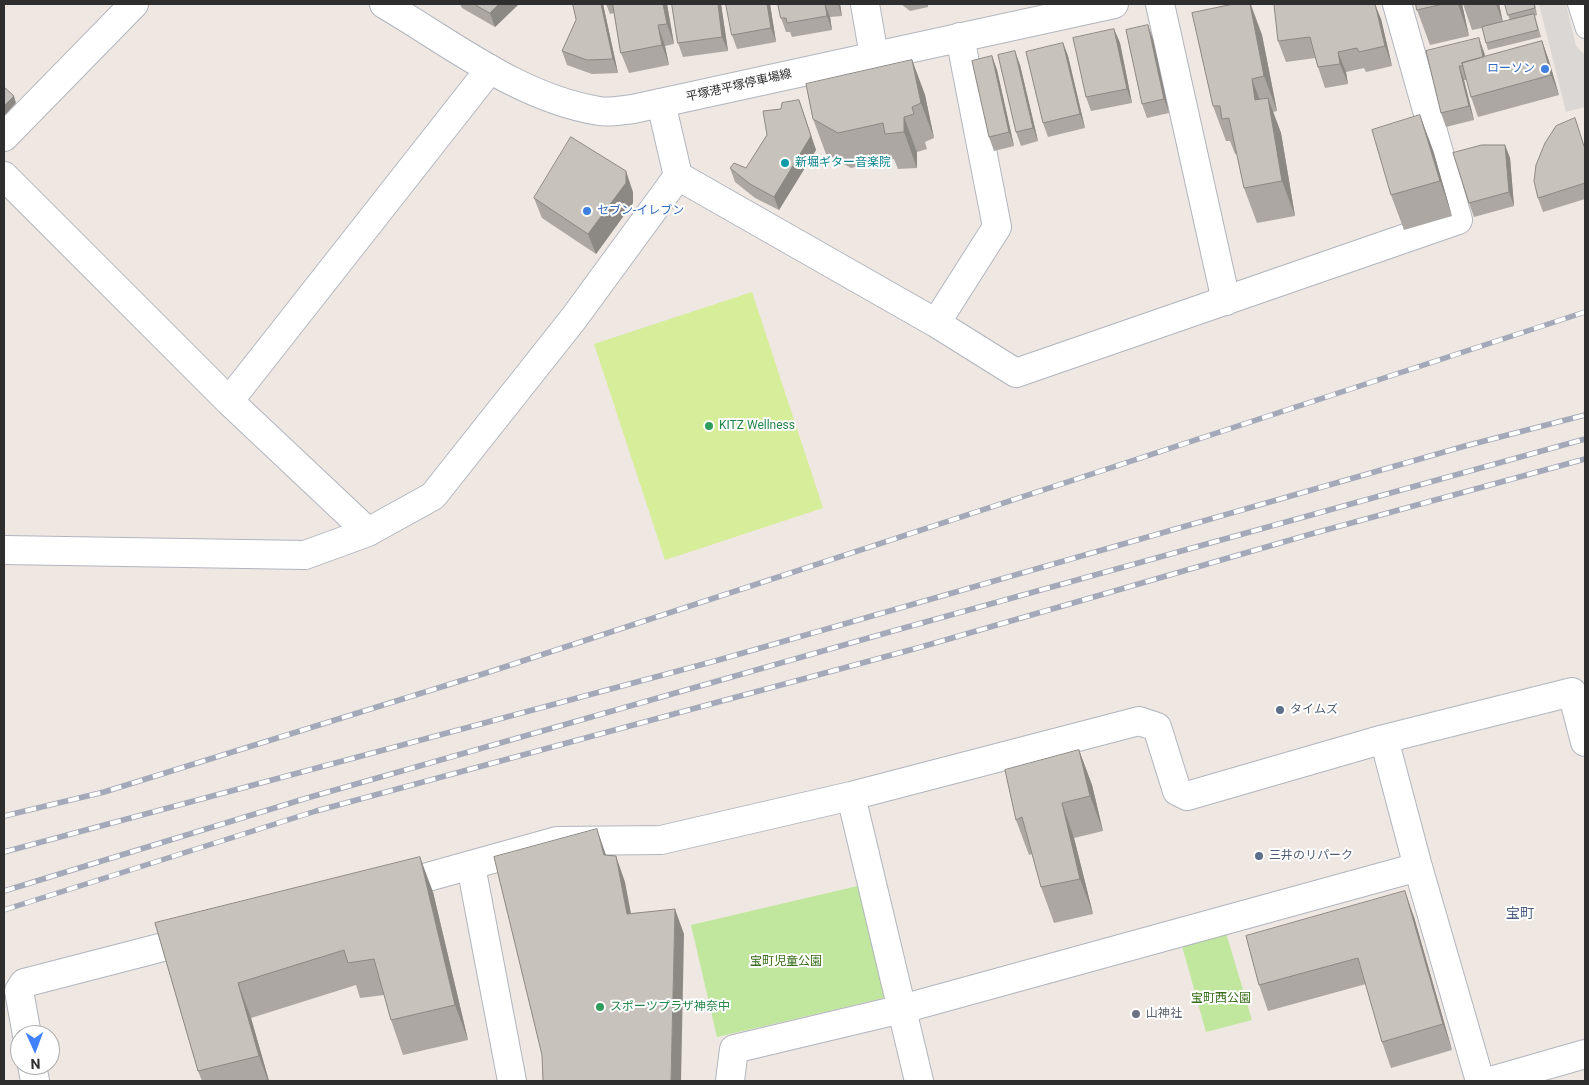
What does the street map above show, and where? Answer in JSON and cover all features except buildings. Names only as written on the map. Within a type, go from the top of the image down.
[{"type":"street","points":[[4,137],[134,4]]},
{"type":"street","points":[[865,4],[874,56]]},
{"type":"street","name":"平塚港平塚停車場線","points":[[391,5],[490,69],[552,100],[601,111],[633,109],[1114,4]]},
{"type":"street","points":[[1160,4],[1226,301]]},
{"type":"street","points":[[661,103],[678,176],[936,324],[1016,373],[1458,220],[1397,4]]},
{"type":"street","points":[[936,324],[997,227],[960,37]]},
{"type":"street","points":[[229,401],[490,69]]},
{"type":"street","points":[[4,176],[229,401],[368,532]]},
{"type":"street","points":[[4,550],[305,554],[368,532],[433,496],[574,318],[678,176]]},
{"type":"street","points":[[366,894],[557,841],[661,840],[851,796],[1139,721],[1157,727],[1177,791],[1187,796],[1384,739],[1572,692],[1585,742]]},
{"type":"street","points":[[1384,739],[1418,867],[1480,1081]]},
{"type":"street","points":[[851,796],[919,1081]]},
{"type":"street","points":[[471,866],[512,1081]]},
{"type":"street","points":[[730,1081],[734,1049],[902,1009],[1418,867]]},
{"type":"street","points":[[25,1025],[19,991],[24,984],[224,931]]},
{"type":"street","points":[[1491,1081],[1585,1054]]},
{"type":"lane","points":[[1577,4],[1585,29]]},
{"type":"green space","name":"KITZ Wellness","points":[[752,292],[823,508],[665,560],[594,344]]},
{"type":"green space","name":"宝町児童公園","points":[[862,885],[889,997],[717,1037],[691,925]]},
{"type":"green space","name":"宝町西公園","points":[[1226,933],[1252,1020],[1206,1032],[1182,946]]},
{"type":"shaded area","points":[[1539,4],[1566,4],[1576,46],[1585,55],[1585,107],[1566,112]]},
{"type":"railway","points":[[4,816],[104,792],[486,673],[1585,312]]},
{"type":"railway","points":[[4,852],[715,661],[1465,446],[1585,415]]},
{"type":"railway","points":[[4,891],[307,798],[893,631],[1585,439]]},
{"type":"railway","points":[[4,910],[316,811],[921,647],[1311,534],[1585,459]]},
{"type":"place","name":"ローソン","points":[[1545,69]]},
{"type":"place","name":"新堀ギター音楽院","points":[[785,163]]},
{"type":"place","name":"セブン-イレブン","points":[[587,211]]},
{"type":"place","name":"KITZ Wellness","points":[[709,426]]},
{"type":"place","name":"タイムズ","points":[[1280,710]]},
{"type":"place","name":"三井のリパーク","points":[[1259,856]]},
{"type":"place","name":"スポーツプラザ神奈中","points":[[600,1007]]},
{"type":"place","name":"山神社","points":[[1136,1014]]},
{"type":"district","name":"宝町","points":[[1520,914]]}]
